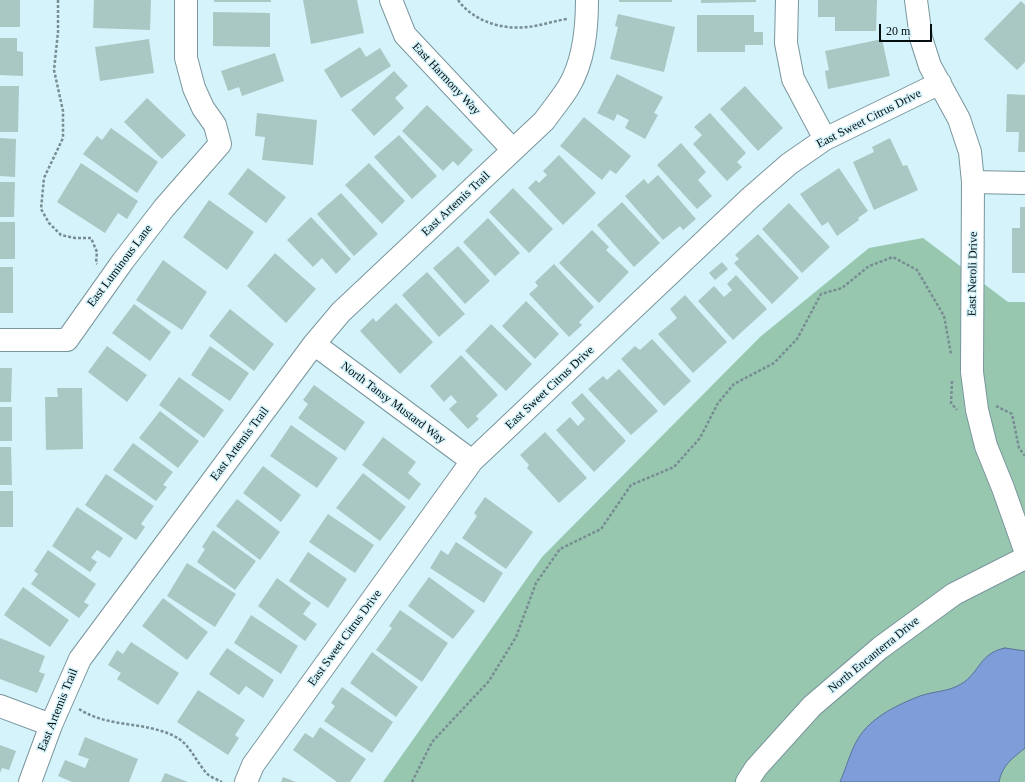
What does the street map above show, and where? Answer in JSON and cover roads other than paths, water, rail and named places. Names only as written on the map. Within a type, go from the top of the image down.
[{"type":"street","name":"East Luminous Lane","points":[[0,340],[67,340],[111,276],[164,208],[220,144],[215,126],[203,108],[194,88],[186,58],[186,0]]},
{"type":"street","name":"East Harmony Way","points":[[391,0],[405,35],[513,150]]},
{"type":"street","points":[[787,0],[786,43],[793,79],[825,139]]},
{"type":"street","name":"East Neroli Drive","points":[[916,0],[921,38],[930,66],[959,119],[970,152],[973,182],[972,372],[977,410],[986,446],[1025,550]]},
{"type":"street","name":"East Artemis Trail","points":[[30,782],[51,725],[80,659],[314,344],[341,312],[544,121],[569,87],[581,57],[587,28],[587,9]]},
{"type":"street","name":"East Sweet Citrus Drive","points":[[246,782],[253,765],[472,461],[750,198],[789,164],[825,139],[940,83]]},
{"type":"street","points":[[973,182],[1025,183]]},
{"type":"street","name":"North Tansy Mustard Way","points":[[314,344],[472,461]]},
{"type":"street","name":"North Encanterra Drive","points":[[747,782],[756,768],[812,706],[880,648],[954,594],[1025,558]]},
{"type":"street","points":[[0,706],[51,725]]},
{"type":"water","points":[[1005,648],[1025,651],[1025,748],[1005,766],[999,782],[840,782],[852,751],[861,734],[880,716],[912,699],[925,694],[956,687],[967,680],[990,654]]}]
